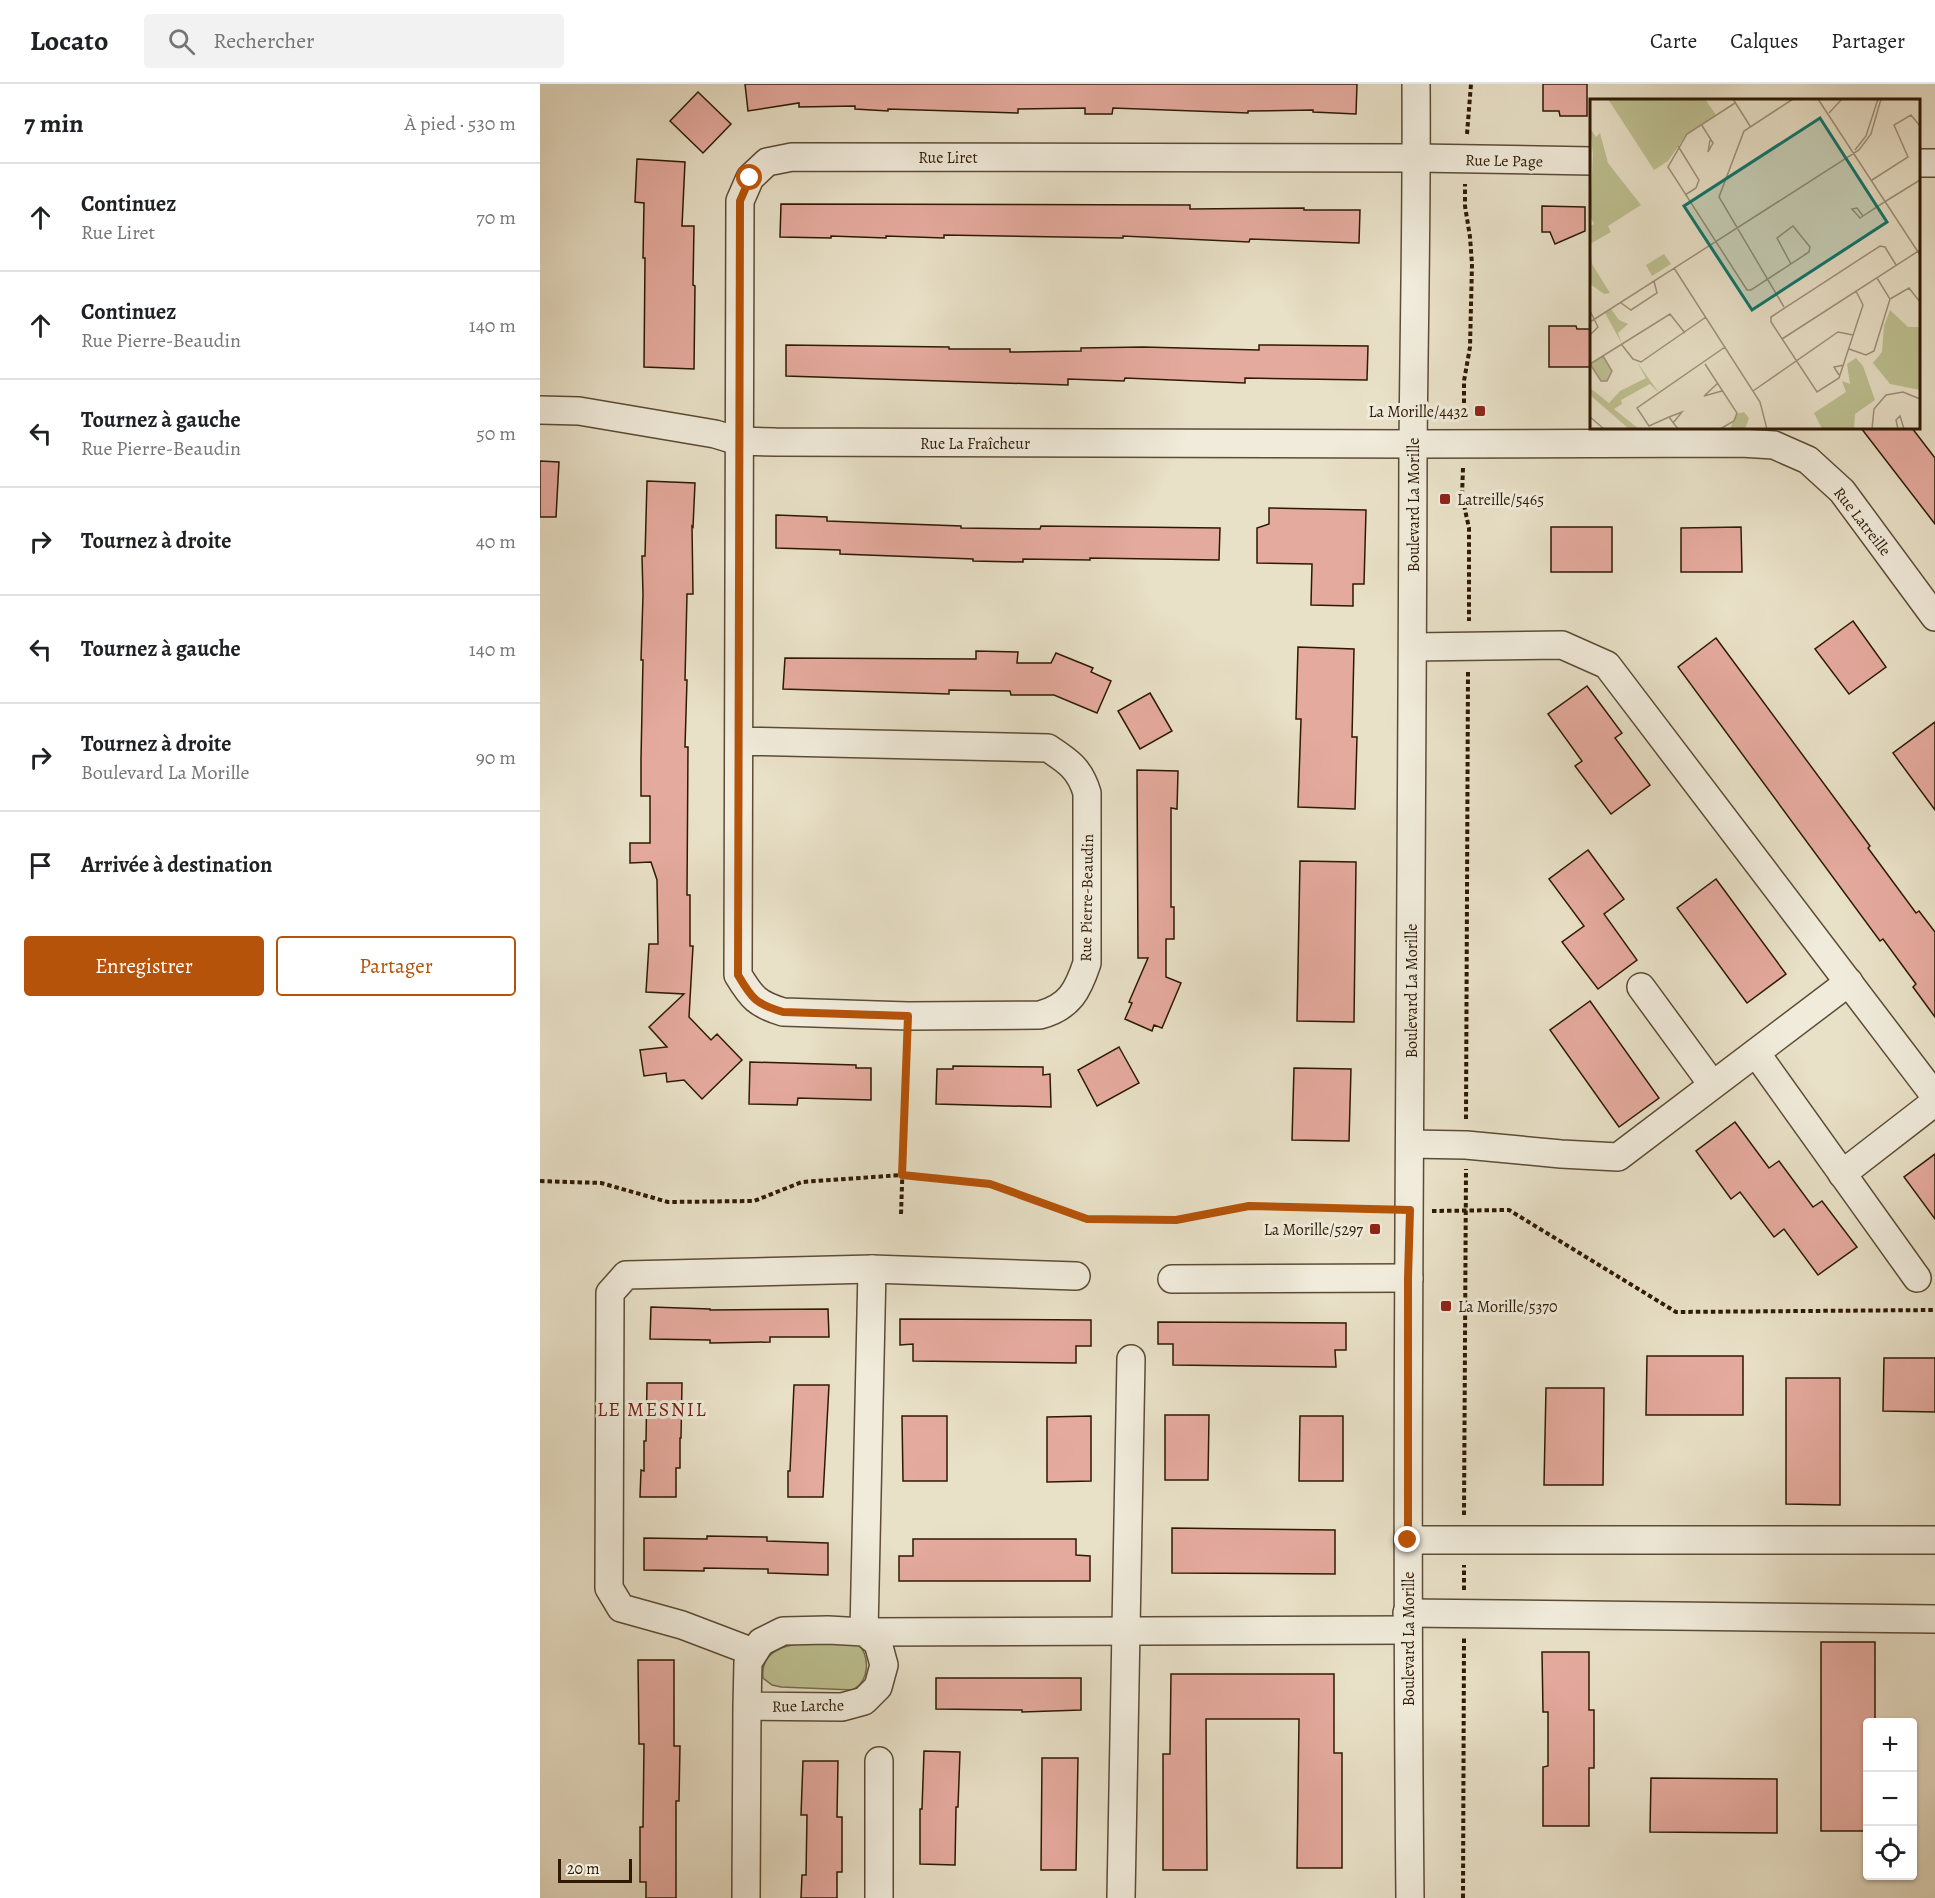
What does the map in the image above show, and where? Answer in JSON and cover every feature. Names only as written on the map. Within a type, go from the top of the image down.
[{"type":"street","name":"Boulevard La Morille","points":[[1410,1898],[1407,1622],[1408,1278],[1416,84]]},
{"type":"street","name":"Rue Liret","points":[[738,441],[740,201],[750,178],[767,162],[792,157],[1417,158]]},
{"type":"street","name":"Rue Le Page","points":[[1417,158],[1590,160]]},
{"type":"street","name":"Rue La Fraîcheur","points":[[540,410],[579,411],[715,434],[738,441],[1413,444]]},
{"type":"street","name":"Rue Pierre-Beaudin","points":[[738,441],[738,975],[748,993],[764,1006],[783,1012],[908,1016],[1040,1015],[1055,1011],[1080,985],[1087,963],[1087,793],[1083,778],[1067,760],[1048,747],[739,741]]},
{"type":"street","name":"Rue Latreille","points":[[1413,444],[1741,443],[1774,445],[1808,460],[1842,491],[1935,617]]},
{"type":"street","points":[[1413,647],[1562,645],[1607,666],[1935,1096]]},
{"type":"street","points":[[1410,1144],[1466,1145],[1618,1157],[1849,982]]},
{"type":"street","points":[[1641,987],[1712,1084]]},
{"type":"street","points":[[1756,1053],[1917,1278]]},
{"type":"street","points":[[1842,1174],[1935,1102]]},
{"type":"street","points":[[864,1632],[872,1269]]},
{"type":"street","points":[[1076,1276],[872,1269],[626,1275],[610,1293],[609,1588],[621,1608],[682,1625],[753,1652],[761,1642],[783,1631],[1127,1631],[1407,1622],[1464,1613],[1935,1618]]},
{"type":"street","points":[[1172,1279],[1408,1278]]},
{"type":"street","points":[[1121,1898],[1131,1359]]},
{"type":"street","points":[[1408,1540],[1935,1540]]},
{"type":"street","name":"Rue Larche","points":[[747,1706],[842,1707],[864,1701],[878,1687],[884,1665],[878,1643],[864,1632]]},
{"type":"street","name":"Rue Larche","points":[[746,1898],[748,1662],[753,1652]]},
{"type":"street","points":[[879,1761],[879,1898]]},
{"type":"path","points":[[1463,1898],[1469,528],[1462,496],[1464,381],[1470,347],[1472,264],[1465,206],[1471,84]]},
{"type":"path","points":[[901,1214],[908,1016]]},
{"type":"path","points":[[540,1181],[601,1183],[668,1202],[754,1201],[802,1182],[902,1175],[990,1184],[1087,1219],[1176,1220],[1249,1206],[1509,1210],[1676,1312],[1935,1310]]},
{"type":"green space","points":[[814,1643],[858,1643],[865,1655],[866,1668],[863,1680],[853,1690],[781,1687],[772,1685],[763,1678],[764,1664],[772,1654],[783,1647]]},
{"type":"building","points":[[745,84],[1357,84],[1356,114],[1313,112],[1313,110],[1248,111],[1248,113],[1113,108],[1112,114],[1085,114],[1085,108],[1018,109],[1018,113],[888,109],[888,111],[855,109],[855,106],[799,107],[799,103],[748,111]]},
{"type":"building","points":[[1543,84],[1587,84],[1587,116],[1560,116],[1559,111],[1543,111]]},
{"type":"building","points":[[698,92],[731,124],[703,153],[670,121]]},
{"type":"building","points":[[637,159],[685,162],[682,226],[694,226],[694,369],[644,367],[644,203],[635,202]]},
{"type":"building","points":[[781,204],[1190,205],[1190,209],[1360,210],[1359,243],[1250,239],[1249,242],[1123,236],[1123,238],[944,235],[944,238],[780,237]]},
{"type":"building","points":[[1542,206],[1585,207],[1585,231],[1555,244],[1550,232],[1542,232]]},
{"type":"building","points":[[1549,326],[1576,326],[1577,329],[1590,329],[1590,367],[1549,367]]},
{"type":"building","points":[[786,345],[949,347],[949,349],[1010,349],[1010,352],[1143,347],[1259,350],[1259,345],[1368,346],[1367,380],[1245,378],[1245,383],[1125,378],[1124,381],[1068,379],[1068,385],[786,376]]},
{"type":"building","points":[[1862,429],[1913,429],[1935,458],[1935,524]]},
{"type":"building","points":[[540,461],[559,462],[556,517],[540,517]]},
{"type":"building","points":[[647,481],[695,483],[692,526],[693,594],[687,594],[685,680],[687,680],[685,747],[688,747],[687,895],[690,895],[690,946],[693,946],[689,1017],[711,1040],[717,1034],[742,1060],[702,1099],[684,1080],[667,1082],[666,1073],[644,1076],[640,1050],[667,1047],[649,1027],[684,994],[646,992],[649,944],[658,944],[657,880],[651,862],[630,863],[630,843],[650,843],[650,796],[641,796],[642,556],[645,556]]},
{"type":"building","points":[[1269,508],[1366,510],[1364,584],[1353,584],[1353,606],[1311,605],[1312,564],[1257,563],[1257,528],[1269,524]]},
{"type":"building","points":[[776,515],[827,517],[827,521],[961,526],[961,528],[1040,529],[1041,526],[1220,528],[1219,560],[1090,558],[1090,560],[1023,559],[1023,562],[973,561],[973,559],[840,554],[840,550],[776,548]]},
{"type":"building","points":[[1551,527],[1612,527],[1612,572],[1551,572]]},
{"type":"building","points":[[1741,527],[1742,572],[1681,572],[1681,528]]},
{"type":"building","points":[[1853,621],[1886,667],[1849,694],[1815,649]]},
{"type":"building","points":[[1716,638],[1870,846],[1868,848],[1916,913],[1919,911],[1935,932],[1935,1017],[1913,987],[1916,984],[1883,939],[1880,941],[1678,667]]},
{"type":"building","points":[[1298,647],[1354,649],[1352,737],[1357,737],[1355,809],[1298,807],[1301,719],[1296,719]]},
{"type":"building","points":[[976,651],[1018,652],[1017,663],[1051,663],[1056,653],[1093,668],[1091,672],[1111,681],[1097,713],[1054,695],[1011,695],[1010,691],[949,690],[949,694],[783,689],[785,658],[976,659]]},
{"type":"building","points":[[1587,686],[1622,733],[1615,738],[1650,785],[1611,814],[1575,766],[1582,761],[1548,714]]},
{"type":"building","points":[[1150,693],[1172,731],[1140,749],[1118,711]]},
{"type":"building","points":[[1935,722],[1935,810],[1893,753]]},
{"type":"building","points":[[1137,770],[1178,771],[1177,809],[1171,808],[1171,907],[1174,907],[1174,939],[1166,939],[1166,977],[1181,983],[1162,1028],[1154,1025],[1152,1031],[1125,1019],[1132,1003],[1129,1002],[1148,958],[1138,958]]},
{"type":"building","points":[[1588,850],[1624,899],[1604,914],[1637,960],[1598,989],[1562,942],[1584,926],[1549,879]]},
{"type":"building","points":[[1300,861],[1356,862],[1354,1022],[1297,1021]]},
{"type":"building","points":[[1716,879],[1786,974],[1747,1003],[1677,908]]},
{"type":"building","points":[[1590,1001],[1659,1098],[1619,1127],[1550,1030]]},
{"type":"building","points":[[1119,1047],[1139,1083],[1097,1106],[1078,1070]]},
{"type":"building","points":[[750,1062],[856,1065],[856,1068],[871,1068],[871,1100],[798,1098],[797,1105],[749,1104]]},
{"type":"building","points":[[953,1066],[1043,1067],[1043,1075],[1050,1074],[1051,1107],[936,1104],[937,1069],[953,1069]]},
{"type":"building","points":[[1294,1068],[1351,1069],[1349,1141],[1292,1140]]},
{"type":"building","points":[[1735,1122],[1769,1168],[1779,1161],[1813,1207],[1822,1201],[1857,1247],[1818,1275],[1784,1229],[1774,1237],[1740,1192],[1731,1199],[1696,1151]]},
{"type":"building","points":[[1935,1154],[1935,1219],[1904,1177]]},
{"type":"building","points":[[651,1307],[710,1310],[828,1309],[829,1337],[770,1337],[770,1342],[710,1343],[710,1340],[650,1339]]},
{"type":"building","points":[[900,1319],[1091,1320],[1091,1346],[1076,1346],[1076,1363],[913,1361],[913,1344],[900,1345]]},
{"type":"building","points":[[1158,1322],[1346,1323],[1346,1350],[1335,1350],[1336,1367],[1173,1365],[1173,1344],[1158,1344]]},
{"type":"building","points":[[1647,1356],[1743,1356],[1743,1415],[1646,1415]]},
{"type":"building","points":[[1884,1358],[1935,1358],[1935,1412],[1883,1411]]},
{"type":"building","points":[[1786,1378],[1840,1378],[1840,1505],[1786,1504]]},
{"type":"building","points":[[647,1383],[682,1383],[680,1468],[676,1468],[676,1497],[640,1497],[641,1470],[644,1471],[644,1441],[646,1441]]},
{"type":"building","points":[[794,1385],[829,1385],[823,1497],[788,1497]]},
{"type":"building","points":[[1546,1388],[1604,1388],[1603,1485],[1544,1485]]},
{"type":"building","points":[[1165,1415],[1209,1415],[1208,1480],[1165,1480]]},
{"type":"building","points":[[902,1416],[947,1416],[947,1481],[903,1481]]},
{"type":"building","points":[[1091,1416],[1091,1481],[1047,1482],[1047,1417]]},
{"type":"building","points":[[1300,1416],[1343,1416],[1343,1481],[1299,1481]]},
{"type":"building","points":[[1172,1528],[1335,1530],[1335,1574],[1172,1573]]},
{"type":"building","points":[[707,1536],[767,1537],[767,1541],[828,1543],[828,1575],[768,1573],[768,1569],[644,1570],[644,1538],[707,1539]]},
{"type":"building","points":[[913,1539],[1076,1539],[1076,1555],[1090,1556],[1090,1581],[899,1581],[899,1556],[913,1556]]},
{"type":"building","points":[[1821,1642],[1875,1642],[1875,1718],[1863,1718],[1863,1831],[1821,1831]]},
{"type":"building","points":[[1542,1652],[1589,1652],[1589,1710],[1594,1710],[1594,1768],[1589,1768],[1589,1826],[1543,1826],[1543,1767],[1548,1766],[1548,1712],[1543,1712]]},
{"type":"building","points":[[638,1660],[674,1660],[674,1746],[680,1746],[679,1801],[676,1801],[676,1898],[646,1898],[646,1882],[640,1882],[644,1744],[639,1744]]},
{"type":"building","points":[[1171,1674],[1334,1674],[1334,1753],[1342,1753],[1342,1868],[1297,1868],[1299,1719],[1206,1719],[1207,1870],[1163,1870],[1163,1754],[1170,1754]]},
{"type":"building","points":[[936,1678],[1081,1678],[1081,1710],[1022,1712],[1022,1710],[936,1709]]},
{"type":"building","points":[[924,1751],[960,1752],[955,1865],[920,1864],[920,1809],[922,1809]]},
{"type":"building","points":[[1042,1758],[1078,1758],[1076,1870],[1041,1870]]},
{"type":"building","points":[[803,1761],[838,1761],[837,1817],[842,1817],[842,1872],[837,1872],[837,1898],[801,1898],[802,1875],[806,1875],[807,1815],[801,1815]]},
{"type":"building","points":[[1651,1778],[1777,1779],[1777,1833],[1650,1832]]},
{"type":"place","name":"La Morille/4432","points":[[1480,411]]},
{"type":"place","name":"Latreille/5465","points":[[1445,499]]},
{"type":"place","name":"La Morille/5297","points":[[1375,1229]]},
{"type":"place","name":"La Morille/5370","points":[[1446,1306]]},
{"type":"district","name":"LE MESNIL","points":[[652,1409]]},
{"type":"route","points":[[750,178],[740,201],[738,975],[748,993],[764,1006],[783,1012],[908,1016],[902,1175],[990,1184],[1087,1219],[1176,1220],[1249,1206],[1410,1210],[1408,1540]]}]
